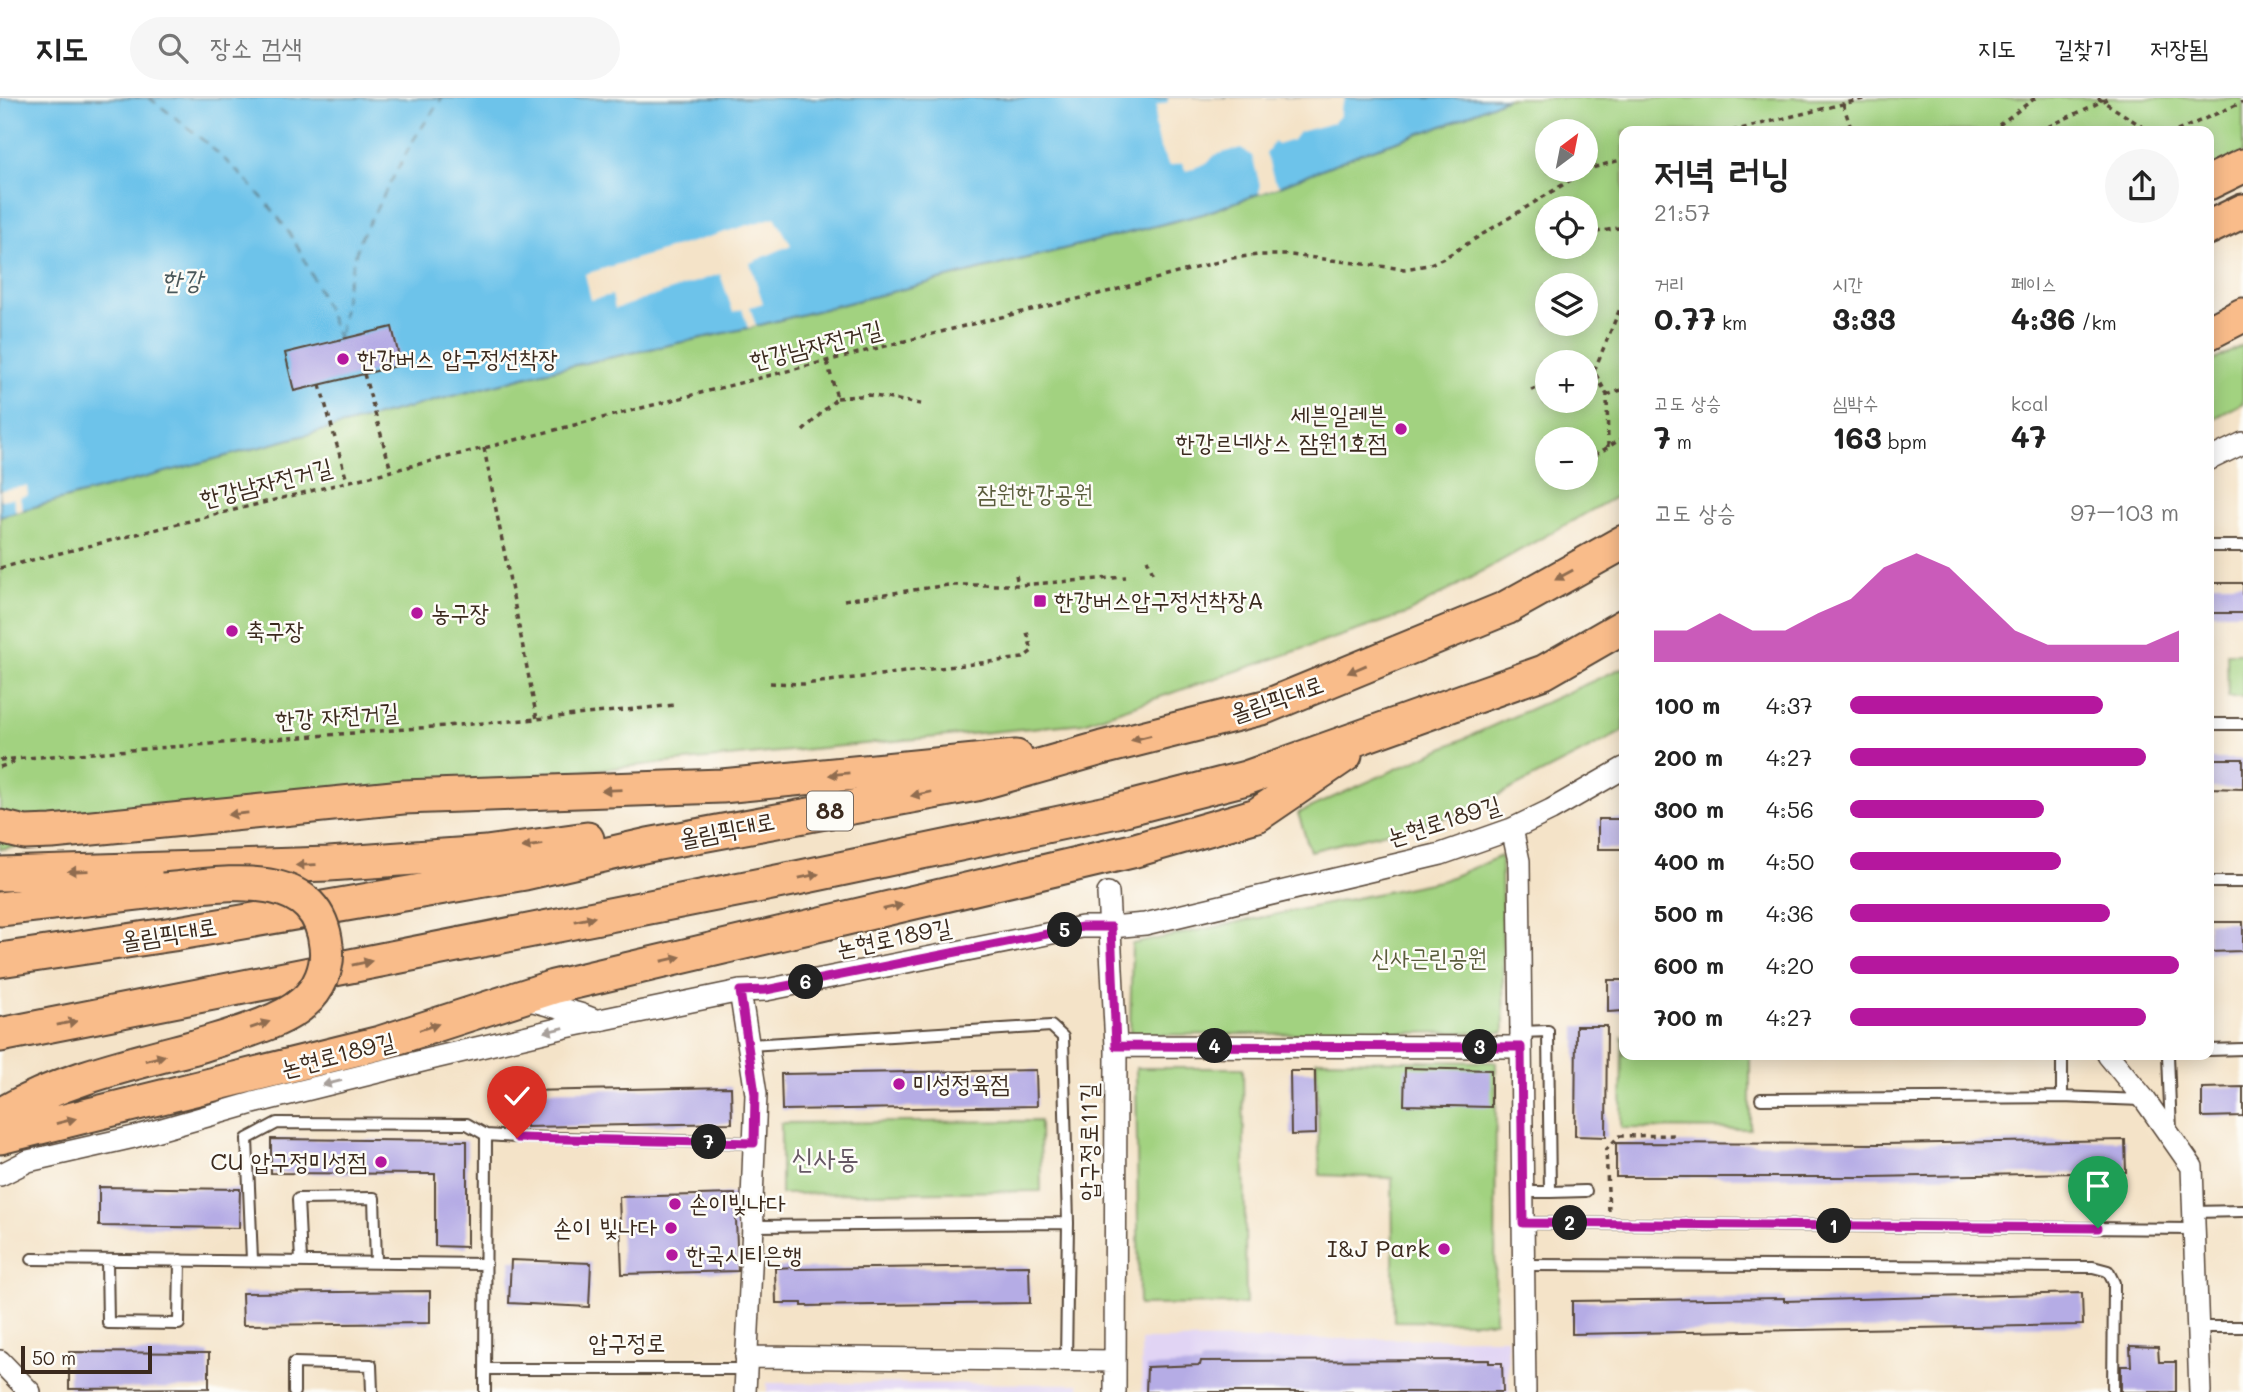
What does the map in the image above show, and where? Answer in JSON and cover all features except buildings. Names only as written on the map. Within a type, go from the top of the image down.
[{"type":"highway","points":[[2214,180],[2243,166]]},
{"type":"highway","points":[[2214,225],[2243,211]]},
{"type":"highway","points":[[2214,307],[2243,292]]},
{"type":"highway","points":[[2214,330],[2243,315]]},
{"type":"highway","name":"올림픽대로","points":[[0,960],[173,934],[525,873],[648,845],[976,784],[1102,748],[1265,707],[1506,608],[1619,545]]},
{"type":"highway","name":"88","points":[[0,1035],[792,879],[1116,811],[1246,778],[1544,672],[1619,629]]},
{"type":"highway","points":[[0,1137],[380,1043],[554,987],[1132,851],[1257,815],[1387,727]]},
{"type":"highway","points":[[0,827],[25,833],[52,832],[403,797],[722,786],[1102,748]]},
{"type":"highway","points":[[0,874],[329,864],[486,853],[594,838],[648,845]]},
{"type":"highway","points":[[0,909],[163,890],[258,883],[276,886],[295,894],[308,905],[318,918],[325,935],[327,953],[323,975],[314,991],[303,1004],[279,1019],[195,1047],[92,1074],[50,1089],[0,1115]]},
{"type":"street","points":[[2214,457],[2243,443]]},
{"type":"street","name":"논현로189길","points":[[0,1175],[29,1161],[134,1137],[253,1103],[553,1030],[740,991],[766,990],[1082,927],[1144,924],[1428,857],[1511,829],[1551,810],[1619,771]]},
{"type":"street","points":[[1511,829],[1520,861],[1525,1392]]},
{"type":"street","name":"압구정로11길","points":[[1108,893],[1116,1046],[1115,1392]]},
{"type":"street","points":[[740,991],[750,1045],[755,1094],[753,1226],[745,1392]]},
{"type":"street","points":[[520,998],[580,1014],[599,1022]]},
{"type":"street","points":[[1116,1046],[1521,1039]]},
{"type":"street","points":[[2112,1060],[2145,1100],[2192,1167],[2200,1392]]},
{"type":"street","points":[[0,1361],[30,1392]]},
{"type":"street","points":[[746,1363],[1114,1361]]},
{"type":"lane","points":[[2214,546],[2243,546]]},
{"type":"lane","points":[[2214,724],[2243,724]]},
{"type":"lane","points":[[2214,883],[2243,882]]},
{"type":"lane","points":[[750,1045],[1051,1026],[1063,1037],[1068,1223],[1066,1361]]},
{"type":"lane","points":[[1521,1039],[1548,1031],[1550,1192]]},
{"type":"lane","points":[[2214,1050],[2243,1049]]},
{"type":"lane","points":[[2062,1060],[2062,1097]]},
{"type":"lane","points":[[2168,1060],[2171,1139]]},
{"type":"lane","points":[[1761,1099],[2062,1097],[2145,1100]]},
{"type":"lane","points":[[252,1260],[247,1139],[277,1123],[467,1124],[486,1135],[754,1143]]},
{"type":"lane","points":[[485,1392],[486,1135]]},
{"type":"lane","points":[[1523,1192],[1586,1191]]},
{"type":"lane","points":[[301,1261],[298,1199],[374,1198],[376,1262]]},
{"type":"lane","points":[[1523,1223],[2194,1221],[2243,1211]]},
{"type":"lane","points":[[753,1226],[1068,1223]]},
{"type":"lane","points":[[32,1259],[486,1264]]},
{"type":"lane","points":[[107,1260],[108,1323],[179,1324],[180,1260]]},
{"type":"lane","points":[[1523,1265],[2093,1266],[2108,1271],[2114,1283],[2113,1392]]},
{"type":"lane","points":[[2198,1327],[2243,1327]]},
{"type":"lane","points":[[294,1392],[294,1363],[371,1365],[372,1392]]},
{"type":"lane","name":"압구정로","points":[[485,1369],[746,1363]]},
{"type":"path","points":[[1753,126],[1867,98]]},
{"type":"path","points":[[1997,126],[2035,98]]},
{"type":"path","points":[[2098,98],[2142,126]]},
{"type":"path","points":[[2050,126],[2109,98]]},
{"type":"path","points":[[2189,126],[2243,103]]},
{"type":"path","points":[[1843,104],[1850,126]]},
{"type":"path","name":"한강남자전거길","points":[[0,568],[1247,255],[1291,256],[1404,269],[1428,265],[1444,258],[1582,173],[1619,160]]},
{"type":"path","points":[[1598,232],[1619,228]]},
{"type":"path","points":[[1598,361],[1619,311]]},
{"type":"path","points":[[827,361],[837,398]]},
{"type":"path","points":[[364,374],[391,470]]},
{"type":"path","points":[[1598,378],[1607,395],[1608,447]]},
{"type":"path","points":[[320,385],[347,481]]},
{"type":"path","points":[[1531,390],[1535,389]]},
{"type":"path","points":[[1607,395],[1619,391]]},
{"type":"path","points":[[803,431],[837,398],[869,395],[926,405]]},
{"type":"path","points":[[1598,453],[1619,440]]},
{"type":"path","points":[[484,448],[537,719]]},
{"type":"path","points":[[1147,559],[1154,575]]},
{"type":"path","points":[[1016,575],[1018,585]]},
{"type":"path","points":[[844,600],[948,585],[1018,585],[1126,577]]},
{"type":"path","points":[[770,683],[804,684],[1023,658],[1032,651],[1027,632]]},
{"type":"path","name":"한강 자전거길","points":[[0,760],[537,719],[676,705]]},
{"type":"path","points":[[0,767],[22,759]]},
{"type":"path","points":[[1610,1213],[1606,1150],[1619,1136],[1676,1136]]},
{"type":"shaded area","points":[[1507,1338],[1509,1392],[1142,1392],[1141,1340]]},
{"type":"shaded area","points":[[767,1383],[1079,1384],[1079,1392],[767,1392]]},
{"type":"green space","name":"잠원한강공원","points":[[1507,98],[2243,98],[2243,153],[2214,168],[2214,126],[1619,126],[1619,495],[1406,614],[1083,723],[477,781],[0,849],[0,516],[543,372],[748,328],[1203,214],[1364,152],[1448,124]]},
{"type":"green space","points":[[2243,345],[2243,403],[2214,418],[2214,360]]},
{"type":"green space","points":[[2227,653],[2243,653],[2243,697],[2228,697]]},
{"type":"green space","points":[[1619,669],[1619,734],[1464,813],[1310,851],[1298,813]]},
{"type":"green space","name":"신사근린공원","points":[[1501,856],[1504,1032],[1130,1035],[1132,944],[1444,880]]},
{"type":"green space","name":"I&J Park","points":[[1316,1060],[1496,1062],[1495,1322],[1394,1321],[1392,1178],[1320,1175]]},
{"type":"green space","points":[[1622,1060],[1750,1060],[1750,1129],[1621,1128]]},
{"type":"green space","points":[[1136,1068],[1243,1068],[1246,1304],[1139,1305]]},
{"type":"green space","points":[[1040,1121],[1041,1191],[781,1194],[781,1123]]},
{"type":"water","name":"한강","points":[[0,98],[1507,98],[1448,124],[1364,152],[1203,214],[748,328],[543,372],[0,516]]},
{"type":"pier","points":[[1168,98],[1345,98],[1340,116],[1333,123],[1299,132],[1293,140],[1277,145],[1274,142],[1266,153],[1274,180],[1280,186],[1259,194],[1260,185],[1252,156],[1241,148],[1215,155],[1207,163],[1186,171],[1182,163],[1169,166],[1160,148],[1155,124],[1157,105],[1168,102]]},
{"type":"pier","points":[[775,217],[791,245],[750,263],[763,303],[750,307],[756,326],[748,328],[742,309],[733,312],[720,274],[615,309],[612,295],[591,300],[585,274]]},
{"type":"pier","points":[[27,486],[28,495],[20,497],[23,510],[16,512],[13,498],[1,500],[0,490]]},
{"type":"ferry route","points":[[149,98],[229,163],[281,221],[307,265],[339,340],[347,284],[360,239],[414,139],[442,98]]},
{"type":"place","name":"한강버스 압구정선착장","points":[[343,359]]},
{"type":"place","name":"세븐일레븐 한강르네상스 잠원1호점","points":[[1401,429]]},
{"type":"place","name":"한강버스압구정선착장A","points":[[1040,601]]},
{"type":"place","name":"농구장","points":[[417,613]]},
{"type":"place","name":"축구장","points":[[232,631]]},
{"type":"place","name":"미성정육점","points":[[899,1084]]},
{"type":"place","name":"CU 압구정미성점","points":[[381,1162]]},
{"type":"place","name":"손이빛나다","points":[[675,1204]]},
{"type":"place","name":"손이 빛나다","points":[[671,1228]]},
{"type":"place","name":"I&J Park","points":[[1444,1249]]},
{"type":"place","name":"한국시티은행","points":[[672,1255]]},
{"type":"district","name":"신사동","points":[[825,1158]]},
{"type":"route","points":[[517,1138],[754,1143],[755,1094],[750,1045],[740,991],[766,990],[1082,927],[1111,927],[1116,1046],[1521,1047],[1523,1223],[2098,1228]]}]
